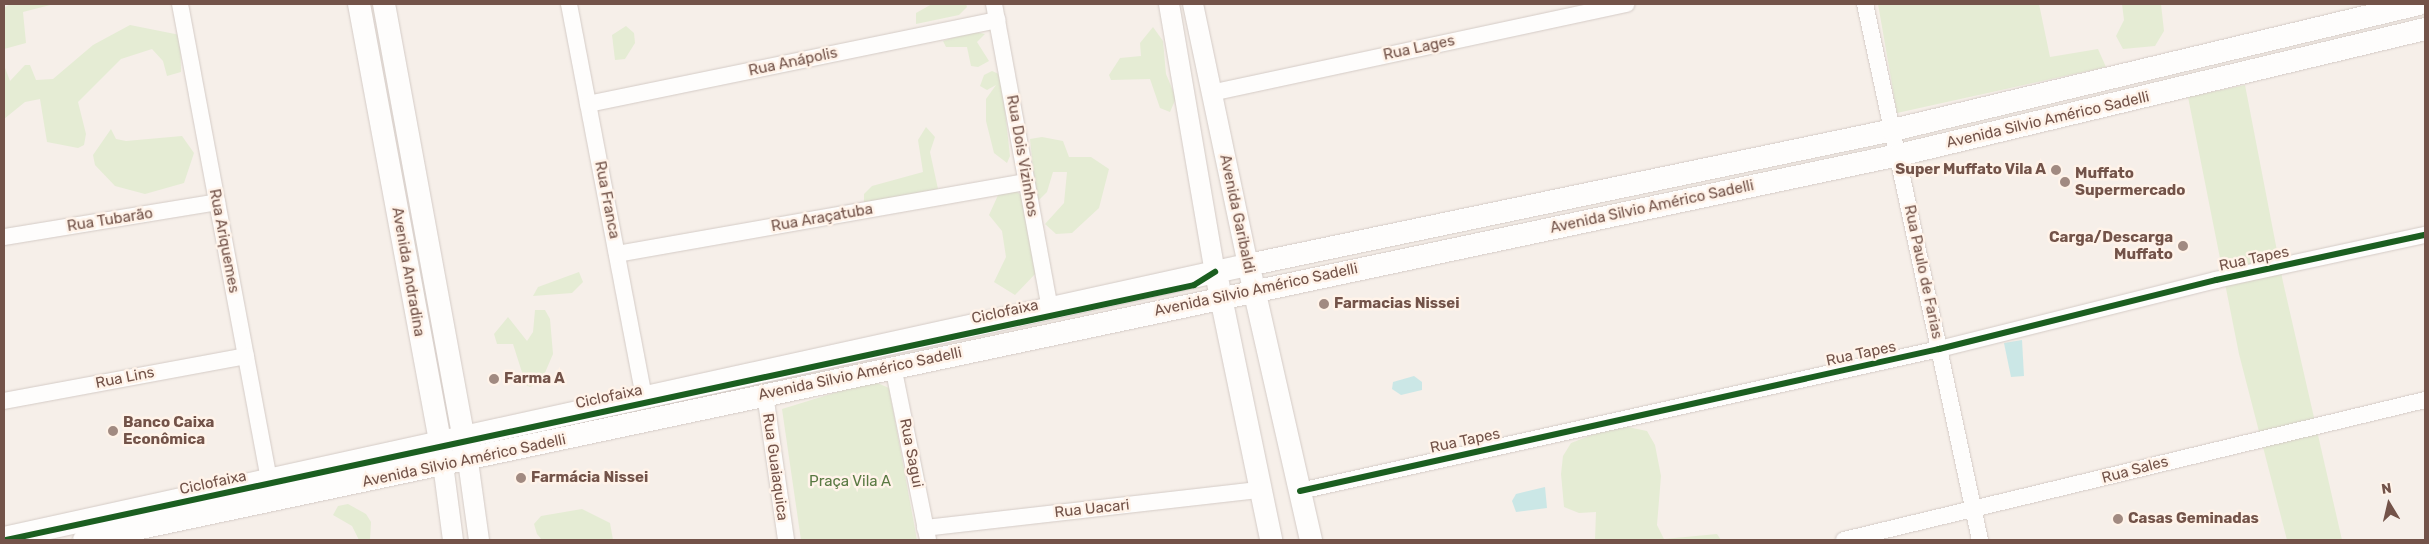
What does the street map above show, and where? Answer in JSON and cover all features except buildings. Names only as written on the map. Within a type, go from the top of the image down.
[{"type":"main road","name":"Avenida Andradina","points":[[359,4],[440,442]]},
{"type":"main road","name":"Avenida Andradina","points":[[384,4],[468,460]]},
{"type":"main road","name":"Avenida Silvio Américo Sadelli","points":[[4,538],[269,478],[1215,272],[1893,130],[2420,4]]},
{"type":"main road","points":[[2342,22],[2349,47]]},
{"type":"main road","name":"Avenida Silvio Américo Sadelli","points":[[84,540],[154,533],[468,460],[894,366],[1899,155],[2425,29]]},
{"type":"main road","points":[[1553,201],[1558,227]]},
{"type":"main road","name":"Avenida Garibaldi","points":[[1248,265],[1311,540]]},
{"type":"main road","name":"Avenida Garibaldi","points":[[1215,272],[1259,490],[1271,540]]},
{"type":"street","name":"Rua Ariquemes","points":[[180,4],[269,478]]},
{"type":"street","name":"Rua Franca","points":[[569,4],[644,397]]},
{"type":"street","name":"Avenida Garibaldi","points":[[1169,4],[1215,272]]},
{"type":"street","name":"Avenida Garibaldi","points":[[1193,4],[1248,265]]},
{"type":"street","name":"Rua Lages","points":[[1211,93],[1627,4]]},
{"type":"street","name":"Rua Paulo de Farias","points":[[1865,4],[1899,155],[1980,540]]},
{"type":"street","name":"Rua Anápolis","points":[[588,104],[996,12]]},
{"type":"street","name":"Rua Dois Vizinhos","points":[[996,12],[1050,309]]},
{"type":"street","name":"Rua Araçatuba","points":[[617,254],[1027,182]]},
{"type":"street","name":"Rua Tubarão","points":[[4,237],[217,202]]},
{"type":"street","name":"Rua Tapes","points":[[1300,491],[1939,349],[2216,280],[2425,235]]},
{"type":"street","name":"Rua Lins","points":[[4,401],[246,356]]},
{"type":"street","name":"Rua Sagui","points":[[894,366],[926,534]]},
{"type":"street","name":"Rua Guaiaquica","points":[[765,394],[786,540]]},
{"type":"street","name":"Rua Sales","points":[[1844,540],[1974,512],[2240,442],[2425,400]]},
{"type":"street","name":"Avenida Andradina","points":[[440,442],[441,467],[453,540]]},
{"type":"street","name":"Avenida Andradina","points":[[468,460],[479,540]]},
{"type":"street","name":"Rua Uacari","points":[[926,534],[1259,490]]},
{"type":"green space","points":[[10,4],[54,4],[23,12],[26,43],[4,49],[4,8]]},
{"type":"green space","points":[[932,4],[966,4],[967,7],[959,15],[916,24],[916,13]]},
{"type":"green space","points":[[1878,4],[2039,4],[2050,57],[2098,49],[2106,67],[1897,113]]},
{"type":"green space","points":[[2122,4],[2161,4],[2164,31],[2155,46],[2123,49],[2116,36],[2124,20]]},
{"type":"green space","points":[[130,25],[180,35],[181,72],[167,76],[163,61],[152,49],[121,59],[78,102],[86,134],[84,145],[78,148],[47,142],[40,99],[25,102],[4,119],[4,65],[10,81],[25,65],[30,65],[36,80],[53,79],[93,45]]},
{"type":"green space","points":[[626,26],[634,33],[635,43],[625,59],[615,60],[612,35]]},
{"type":"green space","points":[[1153,27],[1163,41],[1166,74],[1176,98],[1170,112],[1160,108],[1150,79],[1111,80],[1109,75],[1120,58],[1141,56],[1140,43]]},
{"type":"green space","points":[[971,31],[985,34],[977,42],[989,61],[978,67],[971,66],[967,47],[946,47],[943,41]]},
{"type":"green space","points":[[992,71],[1001,75],[1010,156],[1007,163],[994,153],[986,121],[986,99],[996,85],[987,90],[980,86],[984,75]]},
{"type":"green space","points":[[2245,85],[2283,282],[2342,540],[2287,540],[2239,354],[2188,97]]},
{"type":"green space","points":[[926,127],[935,137],[930,152],[938,189],[864,203],[864,194],[872,186],[923,172],[918,140]]},
{"type":"green space","points":[[111,129],[116,139],[126,141],[182,136],[194,153],[184,183],[145,194],[115,186],[95,165],[93,155]]},
{"type":"green space","points":[[1042,137],[1063,141],[1069,157],[1091,157],[1109,169],[1099,208],[1072,233],[1056,234],[1045,224],[1064,203],[1067,172],[1053,172],[1047,192],[1039,200],[1036,196],[1030,139]]},
{"type":"green space","points":[[1015,190],[1023,197],[1037,272],[1015,295],[994,282],[1006,257],[1002,231],[989,215],[999,193]]},
{"type":"green space","points":[[579,272],[583,282],[572,293],[533,296],[538,287]]},
{"type":"green space","points":[[535,310],[545,310],[550,319],[553,354],[541,382],[530,387],[526,385],[513,344],[497,344],[494,334],[508,317],[527,341],[533,332]]},
{"type":"green space","name":"Praça Vila A","points":[[873,381],[889,388],[917,540],[801,540],[782,409]]},
{"type":"green space","points":[[1618,425],[1647,431],[1655,445],[1661,476],[1657,525],[1664,539],[1717,534],[1721,540],[1595,540],[1596,512],[1579,513],[1564,507],[1561,474],[1563,456],[1571,443]]},
{"type":"green space","points":[[348,504],[366,514],[371,522],[370,540],[359,540],[352,526],[333,515],[338,506]]},
{"type":"green space","points":[[582,509],[610,523],[613,540],[542,540],[537,534],[534,524],[541,516]]},
{"type":"water","points":[[2022,340],[2024,376],[2011,377],[2004,343]]},
{"type":"water","points":[[1414,376],[1422,382],[1422,390],[1401,395],[1392,389],[1393,382]]},
{"type":"water","points":[[1545,487],[1547,508],[1516,512],[1512,501],[1516,494]]},
{"type":"cycle path","points":[[1300,491],[1939,349],[2216,280],[2425,235]]},
{"type":"cycle path","name":"Ciclofaixa","points":[[6,540],[1194,285],[1215,272]]},
{"type":"place","name":"Super Muffato Vila A","points":[[2056,170]]},
{"type":"place","name":"Muffato Supermercado","points":[[2065,182]]},
{"type":"place","name":"Carga/Descarga Muffato","points":[[2183,246]]},
{"type":"place","name":"Farmacias Nissei","points":[[1324,304]]},
{"type":"place","name":"Farma A","points":[[494,379]]},
{"type":"place","name":"Banco Caixa Econômica","points":[[113,431]]},
{"type":"place","name":"Farmácia Nissei","points":[[521,478]]},
{"type":"place","name":"Casas Geminadas","points":[[2118,519]]}]
